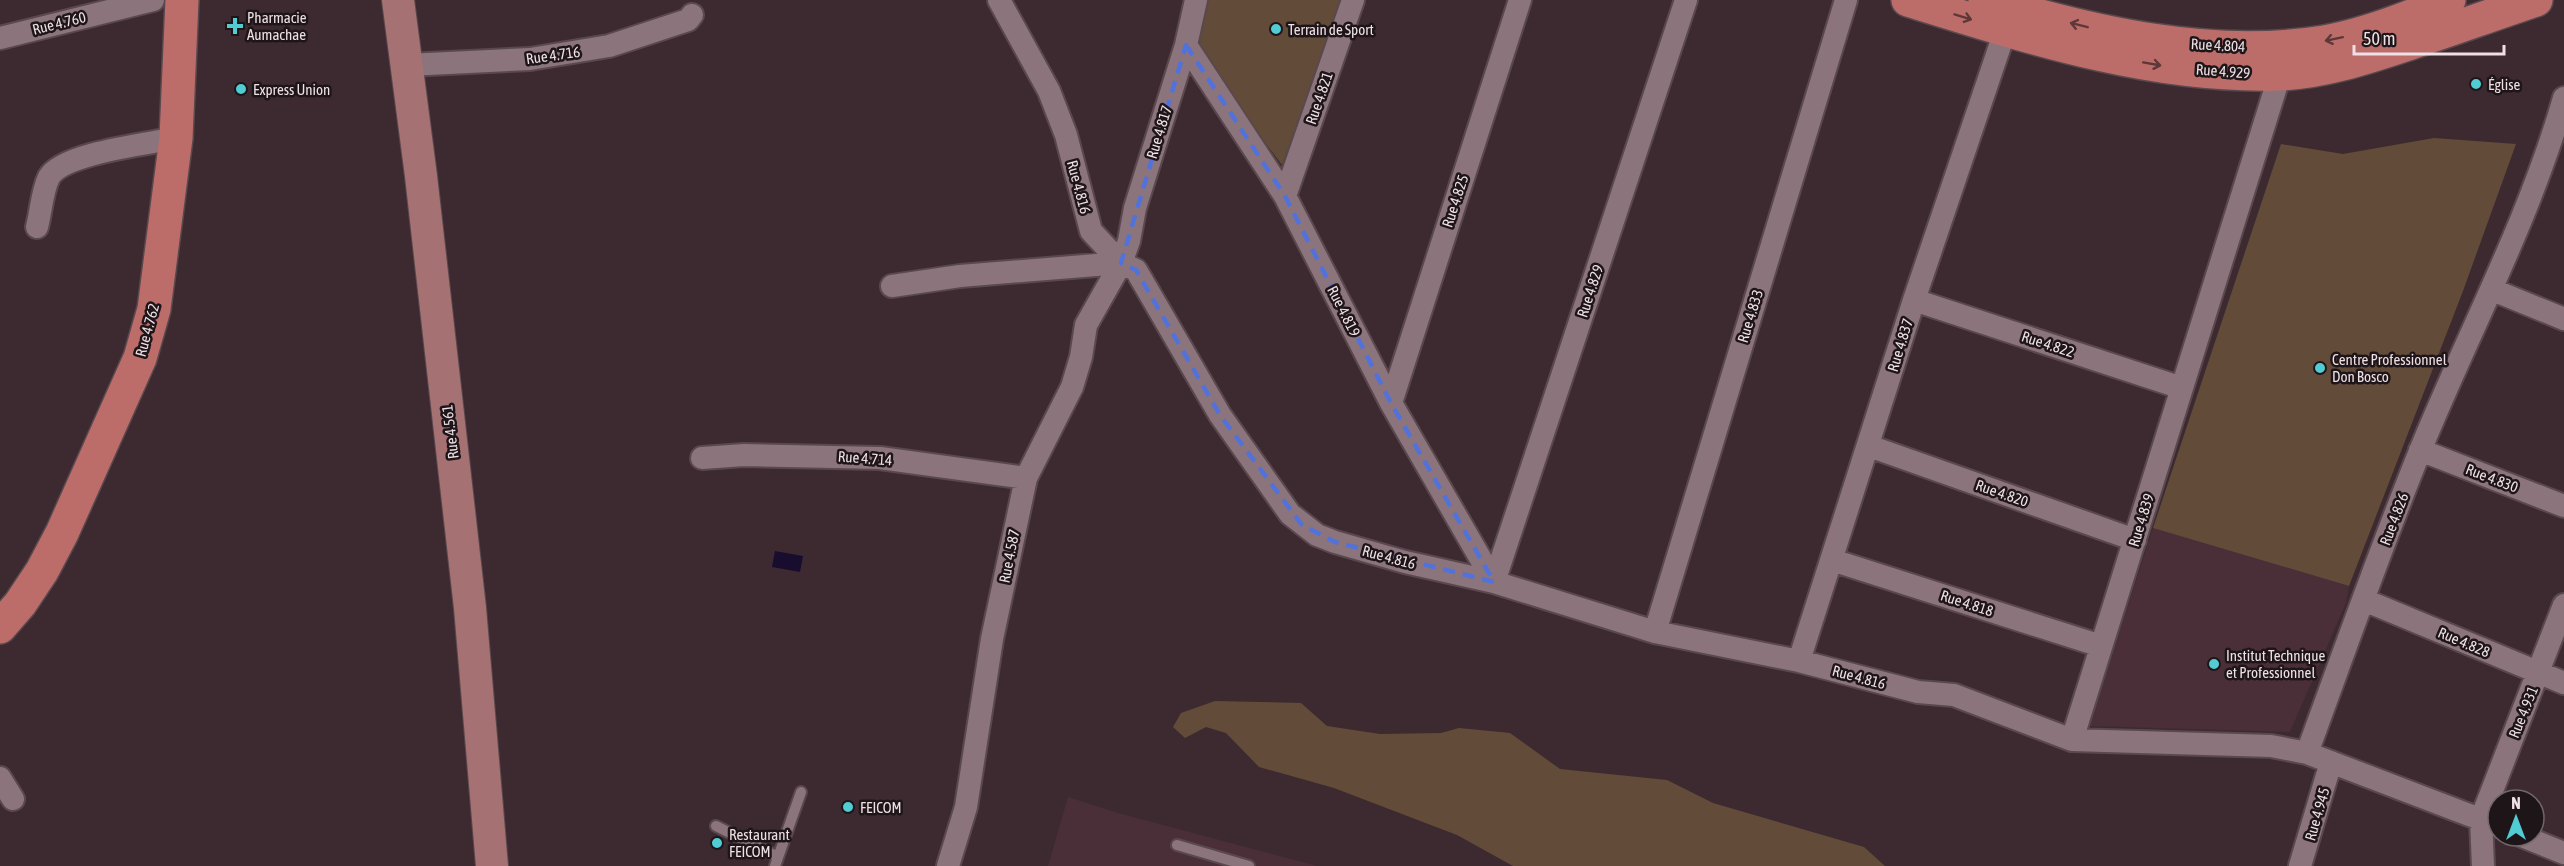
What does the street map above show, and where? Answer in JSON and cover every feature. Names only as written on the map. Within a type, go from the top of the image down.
[{"type":"main road","name":"Rue 4.762","points":[[0,627],[20,604],[52,552],[141,358],[154,309],[176,138],[182,0]]},
{"type":"main road","name":"Rue 4.929","points":[[1908,0],[2005,10],[2112,57],[2170,67],[2280,74],[2357,61],[2536,0]]},
{"type":"main road","name":"Rue 4.804","points":[[2005,10],[2116,34],[2173,42],[2232,46],[2292,46],[2361,33],[2407,19],[2449,0]]},
{"type":"main road","name":"Rue 4.561","points":[[404,3],[407,65],[470,608],[492,866]]},
{"type":"street","name":"Rue 4.760","points":[[0,38],[153,0]]},
{"type":"street","name":"Rue 4.816","points":[[999,0],[1049,91],[1066,135],[1090,231],[1121,263],[1136,270],[1220,416],[1290,513],[1302,525],[1317,535],[1345,545],[1405,562],[1494,582],[1655,632],[1799,661],[1918,692],[1954,695],[2072,740]]},
{"type":"street","name":"Rue 4.817","points":[[1121,263],[1129,241],[1135,208],[1186,45],[1196,0]]},
{"type":"street","name":"Rue 4.821","points":[[1285,196],[1353,0]]},
{"type":"street","name":"Rue 4.825","points":[[1391,403],[1520,0]]},
{"type":"street","name":"Rue 4.829","points":[[1494,582],[1686,0]]},
{"type":"street","name":"Rue 4.833","points":[[1655,632],[1846,0]]},
{"type":"street","name":"Rue 4.837","points":[[1799,661],[1869,446],[2005,10]]},
{"type":"street","name":"Rue 4.716","points":[[407,65],[530,59],[609,46],[688,20],[692,15]]},
{"type":"street","name":"Rue 4.819","points":[[1186,45],[1285,196],[1391,403],[1494,582]]},
{"type":"street","name":"Rue 4.839","points":[[2072,740],[2280,74]]},
{"type":"street","name":"Rue 4.826","points":[[2307,753],[2420,450],[2557,149],[2564,99]]},
{"type":"street","points":[[37,227],[49,178],[60,164],[94,154],[176,138]]},
{"type":"street","points":[[892,286],[960,276],[1121,263]]},
{"type":"street","name":"Rue 4.587","points":[[948,866],[966,807],[992,639],[1026,478],[1072,387],[1081,357],[1086,325],[1121,263]]},
{"type":"street","points":[[2493,290],[2564,319]]},
{"type":"street","name":"Rue 4.822","points":[[1914,300],[2182,388]]},
{"type":"street","name":"Rue 4.820","points":[[1869,446],[2135,540]]},
{"type":"street","name":"Rue 4.830","points":[[2420,450],[2564,506]]},
{"type":"street","name":"Rue 4.714","points":[[702,458],[755,455],[880,458],[1026,478]]},
{"type":"street","name":"Rue 4.818","points":[[1832,560],[2101,646]]},
{"type":"street","name":"Rue 4.828","points":[[2364,600],[2564,683]]},
{"type":"street","name":"Rue 4.931","points":[[2500,788],[2538,673],[2564,604]]},
{"type":"street","points":[[2072,740],[2271,746],[2307,753],[2486,821]]},
{"type":"street","name":"Rue 4.945","points":[[2300,866],[2331,762]]},
{"type":"street","points":[[0,778],[14,799]]},
{"type":"street","points":[[2483,866],[2486,844]]},
{"type":"street","points":[[2546,846],[2564,853]]},
{"type":"lane","points":[[716,826],[777,862],[801,792]]},
{"type":"lane","points":[[1177,845],[1227,863],[1249,866]]},
{"type":"highlighted area","points":[[1186,45],[1285,196],[1391,403],[1494,582],[1335,542],[1302,525],[1220,415],[1136,270],[1121,263]]},
{"type":"shaded area","points":[[1204,0],[1343,0],[1282,165],[1190,43]]},
{"type":"shaded area","name":"Centre Professionnel Don Bosco","points":[[2434,138],[2516,144],[2463,291],[2349,586],[2153,528],[2281,144],[2343,154]]},
{"type":"shaded area","name":"Institut Technique et Professionnel","points":[[2153,528],[2349,586],[2346,603],[2290,732],[2089,726]]},
{"type":"shaded area","points":[[775,551],[803,556],[800,572],[772,567]]},
{"type":"shaded area","points":[[1215,701],[1301,703],[1327,726],[1380,734],[1441,733],[1459,728],[1510,733],[1560,769],[1667,780],[1713,803],[1864,847],[1885,866],[1513,866],[1457,835],[1334,788],[1259,767],[1226,733],[1206,727],[1185,738],[1173,727],[1181,713]]},
{"type":"shaded area","points":[[1068,797],[1118,813],[1317,866],[1048,866]]},
{"type":"place","name":"Pharmacie Aumachae","points":[[235,26]]},
{"type":"place","name":"Terrain de Sport","points":[[1276,29]]},
{"type":"place","name":"Église","points":[[2476,84]]},
{"type":"place","name":"Express Union","points":[[241,89]]},
{"type":"place","name":"Centre Professionnel Don Bosco","points":[[2320,368]]},
{"type":"place","name":"Institut Technique et Professionnel","points":[[2214,664]]},
{"type":"place","name":"FEICOM","points":[[848,807]]},
{"type":"place","name":"Restaurant FEICOM","points":[[717,843]]}]
